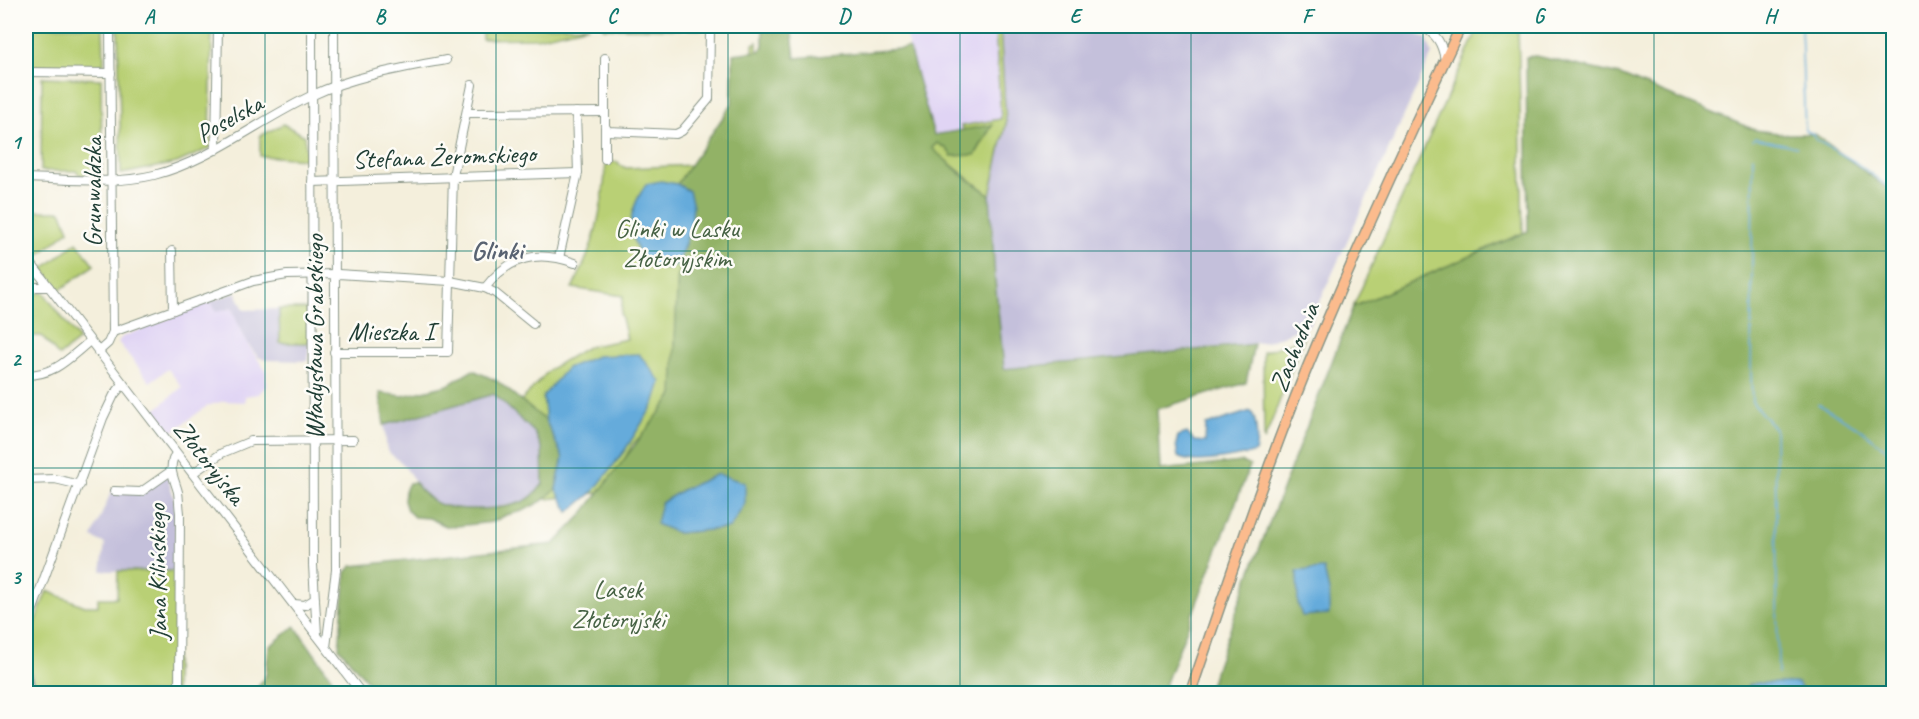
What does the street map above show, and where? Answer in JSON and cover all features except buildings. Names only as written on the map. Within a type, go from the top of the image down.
[{"type":"main road","name":"Zachodnia","points":[[1190,693],[1256,500],[1305,374],[1346,278],[1461,26]]},
{"type":"street","name":"Grunwaldzka","points":[[110,26],[113,332]]},
{"type":"street","points":[[216,150],[218,26]]},
{"type":"street","name":"Władysława Grabskiego","points":[[312,26],[313,440],[317,635]]},
{"type":"street","name":"Władysława Grabskiego","points":[[326,647],[336,583],[334,26]]},
{"type":"street","points":[[604,126],[608,131],[676,134],[682,131],[709,99],[710,30],[715,26]]},
{"type":"street","points":[[796,26],[810,26]]},
{"type":"street","points":[[1422,26],[1434,33],[1439,40],[1445,60]]},
{"type":"street","points":[[604,159],[605,58]]},
{"type":"street","name":"Poselska","points":[[26,178],[113,180],[151,176],[216,150],[312,96],[334,87],[446,60]]},
{"type":"street","points":[[26,72],[111,73]]},
{"type":"street","points":[[450,280],[453,176],[472,85]]},
{"type":"street","points":[[559,258],[578,173],[576,112]]},
{"type":"street","points":[[467,113],[605,112]]},
{"type":"street","name":"Stefana Żeromskiego","points":[[312,182],[578,173]]},
{"type":"street","points":[[172,251],[173,310]]},
{"type":"street","points":[[485,288],[495,275],[518,260],[543,256],[575,263]]},
{"type":"street","name":"Złotoryjska","points":[[26,257],[362,693]]},
{"type":"street","points":[[98,352],[108,343],[113,332],[253,281],[287,275],[334,274],[450,280],[485,288],[495,293],[533,324]]},
{"type":"street","name":"Mieszka I","points":[[334,352],[448,352],[450,280]]},
{"type":"street","points":[[26,287],[49,287]]},
{"type":"street","points":[[26,375],[42,375],[52,371],[90,341]]},
{"type":"street","points":[[26,628],[104,418],[114,394],[123,384]]},
{"type":"street","points":[[192,473],[222,453],[243,443],[353,440]]},
{"type":"street","name":"Jana Kilińskiego","points":[[176,453],[172,459],[171,471],[178,493],[180,513],[179,693]]},
{"type":"street","points":[[114,491],[141,492],[171,471]]},
{"type":"street","points":[[26,480],[55,479],[80,484]]},
{"type":"street","points":[[294,604],[305,604],[315,599]]},
{"type":"street","points":[[26,672],[30,693]]},
{"type":"shaded area","points":[[903,26],[1000,26],[1005,123],[934,136]]},
{"type":"shaded area","points":[[1000,26],[1396,26],[1427,38],[1432,54],[1309,325],[1267,342],[1003,369],[990,195],[1006,124]]},
{"type":"shaded area","points":[[236,292],[244,310],[279,309],[280,342],[309,343],[308,361],[265,360],[258,357],[244,339],[232,308],[216,312],[211,301]]},
{"type":"shaded area","points":[[211,301],[217,311],[232,308],[244,339],[266,371],[266,386],[259,394],[245,396],[245,402],[224,401],[207,406],[171,433],[154,411],[182,387],[168,369],[150,382],[118,342],[122,337]]},
{"type":"shaded area","points":[[494,394],[535,433],[542,449],[543,484],[533,496],[521,503],[476,510],[455,509],[438,504],[428,498],[402,463],[387,451],[384,425]]},
{"type":"shaded area","points":[[167,474],[175,502],[176,571],[101,571],[105,544],[92,537],[112,490],[141,491]]},
{"type":"green space","points":[[26,26],[103,26],[104,63],[98,68],[26,67]]},
{"type":"green space","points":[[118,26],[212,26],[210,148],[177,163],[121,174]]},
{"type":"green space","points":[[482,26],[589,26],[537,38],[482,39]]},
{"type":"green space","points":[[602,26],[703,26],[703,29],[604,28]]},
{"type":"green space","name":"Lasek Złotoryjski","points":[[763,26],[791,26],[795,58],[909,48],[934,135],[992,125],[975,155],[952,156],[946,148],[937,143],[932,148],[961,174],[990,195],[995,280],[1004,369],[1254,344],[1246,383],[1157,409],[1160,470],[1242,462],[1250,466],[1162,693],[950,694],[931,690],[928,694],[377,693],[339,648],[346,572],[352,566],[554,544],[581,516],[673,395],[678,263],[691,226],[689,191],[677,184],[732,104],[733,54],[759,51],[763,47]],"holes":[[[718,474],[730,528],[678,533],[661,503],[684,489]]]},
{"type":"green space","points":[[995,26],[1000,26],[1006,124],[990,195],[934,151],[932,147],[938,143],[952,156],[976,154],[992,126],[963,131],[961,126],[1001,119]]},
{"type":"green space","points":[[1479,26],[1518,26],[1523,233],[1353,307]]},
{"type":"green space","name":"Glinki w Lasku Złotoryjskim","points":[[757,42],[759,90],[758,315],[632,445],[621,466],[621,490],[538,500],[556,468],[549,441],[514,409],[550,369],[587,347],[627,339],[621,314],[623,296],[572,288],[592,242],[603,195],[606,162],[618,162],[626,168],[695,165],[753,84],[753,44]]},
{"type":"green space","points":[[1536,56],[1620,75],[1755,130],[1786,134],[1815,134],[1893,193],[1893,693],[1207,694],[1248,578],[1353,307],[1528,231],[1526,57]]},
{"type":"green space","points":[[42,77],[101,79],[102,172],[80,175],[76,171],[41,171]]},
{"type":"green space","points":[[283,124],[305,136],[306,159],[260,156],[260,136]]},
{"type":"green space","points":[[26,203],[27,211],[61,211],[69,230],[34,259],[26,248]]},
{"type":"green space","points":[[77,242],[94,265],[60,290],[43,269]]},
{"type":"green space","points":[[26,293],[44,293],[79,340],[59,356],[42,336],[26,336]]},
{"type":"green space","points":[[279,309],[309,309],[309,343],[280,343]]},
{"type":"green space","points":[[1304,338],[1264,441],[1263,352]]},
{"type":"green space","points":[[473,370],[497,381],[546,421],[563,458],[556,489],[542,501],[493,522],[448,527],[429,518],[414,517],[407,510],[404,501],[409,483],[415,482],[432,500],[447,507],[481,509],[522,502],[534,495],[543,484],[542,449],[535,433],[494,394],[384,425],[380,393],[403,396],[448,385]]},
{"type":"green space","points":[[118,571],[176,571],[175,693],[35,693],[26,645],[47,591],[85,606],[98,606],[98,598],[117,598]]},
{"type":"green space","points":[[295,626],[342,693],[254,693],[266,675],[269,647]]},
{"type":"water","points":[[661,181],[677,184],[689,191],[693,206],[691,226],[678,263],[669,269],[650,267],[636,246],[631,227],[634,207],[646,184]]},
{"type":"water","points":[[639,354],[661,382],[654,404],[625,450],[594,491],[569,512],[556,489],[563,458],[546,421],[543,396],[567,368],[597,356]]},
{"type":"water","points":[[1251,411],[1255,420],[1255,452],[1202,461],[1185,460],[1178,457],[1176,444],[1178,436],[1187,433],[1194,441],[1205,442],[1206,425]]},
{"type":"water","points":[[718,474],[745,483],[745,503],[730,528],[678,533],[656,524],[661,503],[684,489]]},
{"type":"water","points":[[1324,569],[1329,591],[1329,614],[1302,616],[1298,604],[1297,571]]},
{"type":"water","points":[[1798,683],[1801,693],[1746,693],[1749,685]]},
{"type":"waterway","points":[[1801,26],[1805,130],[1813,134],[1815,139],[1855,162],[1894,191]]},
{"type":"waterway","points":[[1753,140],[1755,138],[1797,147]]},
{"type":"waterway","points":[[1753,156],[1752,402],[1775,429],[1778,674]]},
{"type":"waterway","points":[[1818,404],[1857,427],[1894,455]]},
{"type":"district","name":"Glinki","points":[[497,250]]}]
